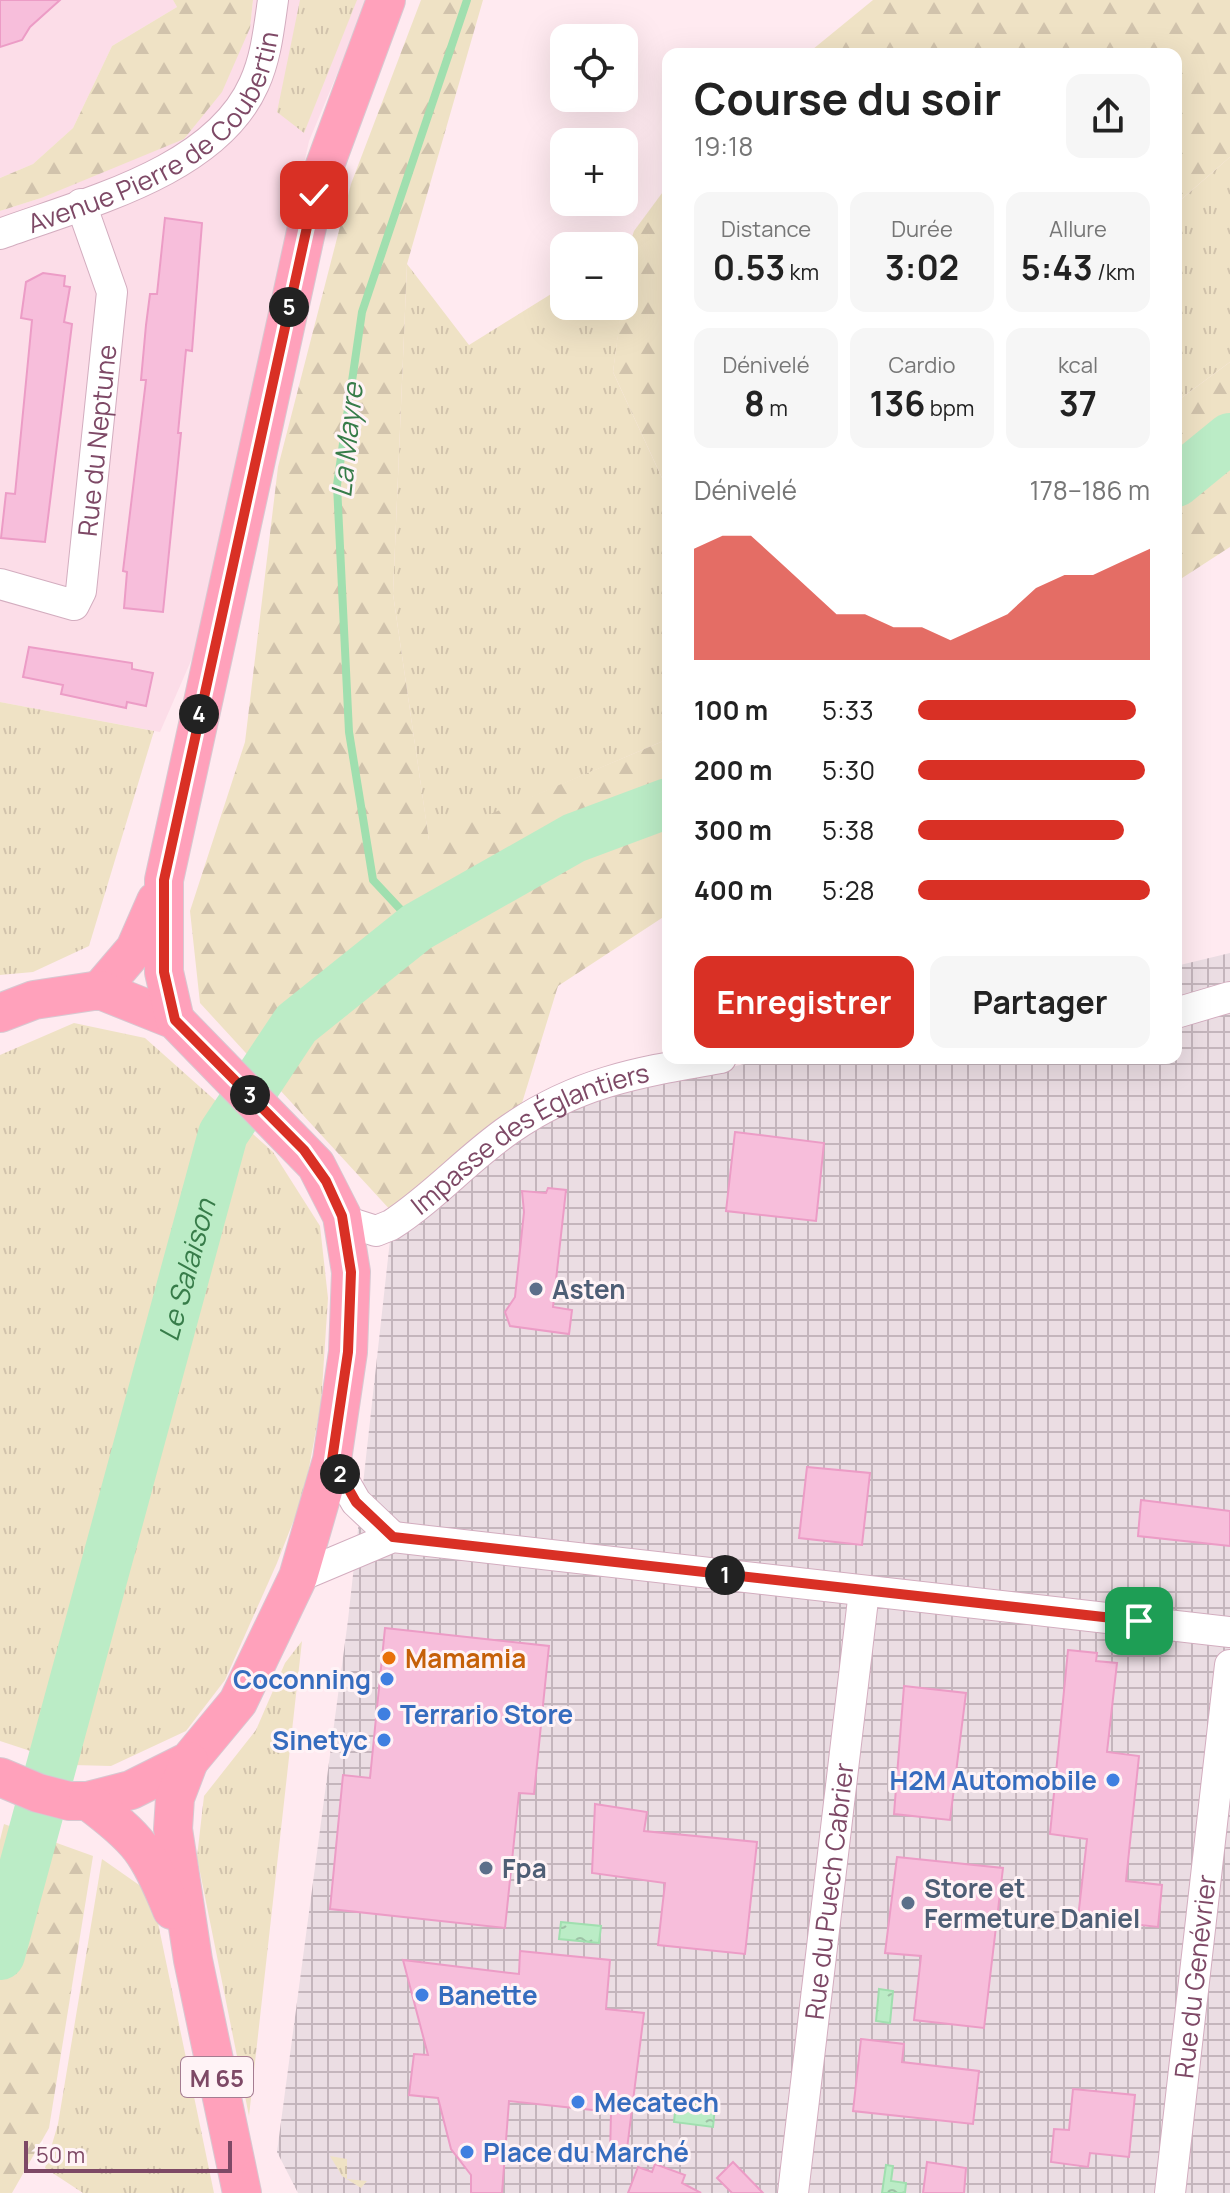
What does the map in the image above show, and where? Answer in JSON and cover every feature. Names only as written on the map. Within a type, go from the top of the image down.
[{"type":"main road","points":[[100,990],[135,949],[164,880],[314,195],[386,0]]},
{"type":"main road","points":[[164,880],[164,972],[185,1029]]},
{"type":"main road","points":[[0,1013],[34,1000],[100,990],[185,1029],[304,1150],[326,1181],[346,1227],[351,1272],[348,1352],[332,1460],[298,1577],[238,1702],[189,1761],[155,1781],[79,1801],[38,1793],[0,1777]]},
{"type":"main road","name":"M 65","points":[[189,1761],[175,1798],[173,1829],[193,1960],[242,2193]]},
{"type":"main road","name":"M 65","points":[[79,1801],[133,1834],[156,1870],[193,1960]]},
{"type":"street","name":"Avenue Pierre de Coubertin","points":[[0,234],[184,160],[213,140],[233,118],[254,84],[273,0]]},
{"type":"street","name":"Rue du Neptune","points":[[0,584],[74,605],[81,591],[112,292],[81,204]]},
{"type":"street","points":[[1182,1011],[1230,997]]},
{"type":"street","name":"Impasse des Églantiers","points":[[346,1227],[354,1224],[376,1231],[391,1225],[511,1127],[573,1094],[614,1077],[687,1064]]},
{"type":"street","points":[[332,1460],[356,1502],[393,1537]]},
{"type":"street","points":[[298,1577],[393,1537],[1230,1632]]},
{"type":"street","name":"Rue du Puech Cabrier","points":[[793,2193],[864,1591]]},
{"type":"street","name":"Rue du Genévrier","points":[[1170,2193],[1230,1665]]},
{"type":"shaded area","points":[[0,0],[173,0],[177,7],[112,46],[73,128],[33,164],[0,178]]},
{"type":"shaded area","points":[[253,0],[368,0],[309,141],[200,640],[160,732],[0,702],[0,211],[41,198],[250,28]]},
{"type":"shaded area","points":[[1230,953],[1230,2193],[298,2193],[277,2152],[348,1620],[393,1213],[518,1116],[745,1064],[1182,1064],[1182,965]]},
{"type":"green space","points":[[173,0],[253,0],[250,28],[222,92],[184,139],[41,198],[0,211],[0,178],[33,164],[73,128],[112,46],[177,7]]},
{"type":"green space","points":[[300,0],[357,0],[304,133],[277,112]]},
{"type":"green space","points":[[421,0],[483,0],[407,264],[393,594],[429,840],[662,742],[662,918],[558,986],[518,1116],[393,1213],[200,1003],[190,911],[245,742],[278,467],[351,184]]},
{"type":"green space","points":[[873,0],[1230,0],[1230,157],[1182,199],[1182,48],[814,48]]},
{"type":"green space","points":[[1230,157],[1230,362],[1182,398],[1182,199]]},
{"type":"green space","points":[[662,193],[662,478],[613,372],[620,320],[638,320],[638,232],[634,232]]},
{"type":"green space","points":[[407,264],[469,345],[550,295],[550,320],[620,320],[613,372],[662,478],[662,742],[429,841],[393,594]]},
{"type":"green space","points":[[1230,362],[1230,547],[1182,578],[1182,398]]},
{"type":"green space","points":[[0,702],[154,731],[89,946],[33,972],[0,975]]},
{"type":"green space","points":[[74,1023],[145,1038],[273,1152],[320,1226],[328,1298],[321,1404],[304,1494],[225,1680],[186,1731],[111,1766],[73,1765],[0,1741],[0,1055]]},
{"type":"green space","points":[[302,1641],[249,2116],[197,1857],[204,1796],[256,1730],[285,1663]]},
{"type":"green space","points":[[4,1824],[93,1856],[49,2128],[12,2193],[0,2193],[0,1840]]},
{"type":"green space","points":[[102,1859],[152,1894],[214,2193],[83,2193],[45,2168],[58,2124]]},
{"type":"green space","points":[[330,2156],[347,2159],[347,2179],[367,2181],[361,2188],[342,2176]]},
{"type":"water","points":[[561,1922],[601,1926],[599,1943],[559,1939]]},
{"type":"water","points":[[879,1989],[893,1991],[890,2023],[876,2021]]},
{"type":"water","points":[[676,2103],[715,2107],[713,2127],[674,2122]]},
{"type":"water","points":[[886,2165],[893,2166],[891,2181],[906,2183],[905,2193],[882,2193]]},
{"type":"building","points":[[0,0],[60,0],[30,27],[22,40],[0,47]]},
{"type":"building","points":[[165,218],[202,223],[192,351],[186,350],[163,612],[124,608],[127,572],[123,571],[146,380],[141,380],[146,325],[150,294],[157,294]]},
{"type":"building","points":[[43,273],[65,276],[64,286],[70,287],[64,322],[72,324],[45,542],[1,538],[6,493],[15,494],[25,392],[32,320],[21,318],[26,282]]},
{"type":"building","points":[[29,647],[132,663],[132,669],[153,673],[146,706],[127,702],[126,708],[61,694],[63,685],[23,677]]},
{"type":"building","points":[[735,1132],[824,1143],[816,1221],[726,1211]]},
{"type":"building","points":[[548,1188],[566,1190],[553,1307],[572,1310],[569,1334],[510,1326],[505,1312],[515,1297],[524,1212],[522,1191],[546,1193]]},
{"type":"building","points":[[807,1467],[870,1473],[862,1545],[799,1538]]},
{"type":"building","points":[[1141,1500],[1230,1511],[1230,1546],[1138,1536]]},
{"type":"building","points":[[385,1628],[549,1646],[534,1794],[519,1793],[505,1928],[330,1909],[343,1775],[370,1778]]},
{"type":"building","points":[[1068,1650],[1097,1653],[1096,1661],[1117,1663],[1107,1752],[1139,1756],[1126,1881],[1162,1885],[1158,1927],[1078,1918],[1087,1839],[1050,1834]]},
{"type":"building","points":[[904,1686],[966,1693],[950,1820],[894,1814]]},
{"type":"building","points":[[595,1804],[647,1812],[644,1831],[757,1842],[745,1954],[658,1945],[665,1883],[592,1873]]},
{"type":"building","points":[[897,1857],[1003,1868],[984,2028],[914,2020],[921,1956],[885,1953]]},
{"type":"building","points":[[520,1951],[610,1960],[606,2009],[644,2013],[626,2157],[610,2156],[611,2112],[509,2101],[502,2193],[471,2193],[471,2175],[451,2149],[438,2098],[409,2095],[414,2054],[428,2055],[403,1960],[519,1974]]},
{"type":"building","points":[[861,2039],[904,2044],[902,2062],[979,2071],[973,2124],[853,2111]]},
{"type":"building","points":[[1073,2089],[1135,2095],[1129,2157],[1090,2153],[1088,2167],[1051,2162],[1054,2129],[1069,2130]]},
{"type":"building","points":[[733,2162],[763,2193],[732,2193],[717,2178]]},
{"type":"building","points":[[927,2162],[966,2168],[964,2193],[923,2193]]},
{"type":"building","points":[[655,2164],[685,2175],[682,2183],[701,2193],[628,2193],[638,2167],[652,2172]]},
{"type":"waterway","name":"La Mayre","points":[[417,927],[373,880],[349,732],[337,485],[362,312],[467,0]]},
{"type":"waterway","name":"Le Salaison","points":[[1182,477],[1230,438]]},
{"type":"waterway","name":"Le Salaison","points":[[0,1955],[223,1134],[296,1024],[417,927],[574,838],[662,805]]},
{"type":"place","name":"Asten","points":[[536,1289]]},
{"type":"place","name":"Mamamia","points":[[389,1658]]},
{"type":"place","name":"Coconning","points":[[387,1679]]},
{"type":"place","name":"Terrario Store","points":[[384,1714]]},
{"type":"place","name":"Sinetyc","points":[[384,1740]]},
{"type":"place","name":"H2M Automobile","points":[[1113,1780]]},
{"type":"place","name":"Fpa","points":[[486,1868]]},
{"type":"place","name":"Store et Fermeture Daniel","points":[[908,1903]]},
{"type":"place","name":"Banette","points":[[422,1995]]},
{"type":"place","name":"Mecatech","points":[[578,2102]]},
{"type":"place","name":"Place du Marché","points":[[467,2152]]},
{"type":"route","points":[[314,195],[164,880],[163,948],[164,972],[175,1020],[304,1150],[326,1181],[346,1227],[351,1272],[348,1352],[332,1460],[356,1502],[393,1537],[1139,1621]]}]
